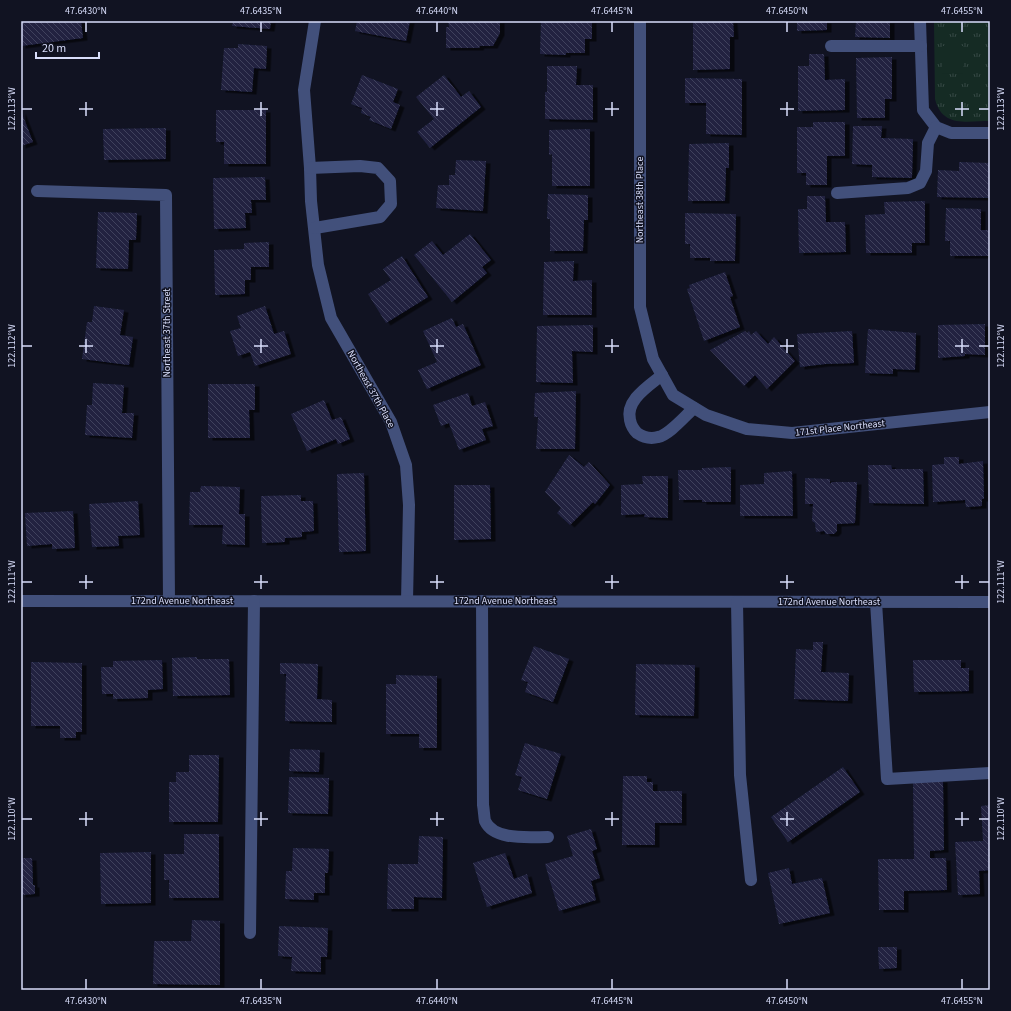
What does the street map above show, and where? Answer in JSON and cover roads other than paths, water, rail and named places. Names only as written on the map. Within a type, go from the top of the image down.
[{"type":"street","name":"Northeast 37th Place","points":[[315,21],[304,90],[311,201],[318,265],[331,318],[391,422],[406,465],[409,505],[407,601]]},
{"type":"street","name":"Northeast 38th Place","points":[[640,21],[640,307],[653,359],[673,395]]},
{"type":"street","points":[[920,21],[923,110],[936,127],[951,133],[990,133]]},
{"type":"street","points":[[831,46],[921,46]]},
{"type":"street","points":[[836,193],[908,188],[920,183],[926,171],[928,143],[936,127]]},
{"type":"street","points":[[310,168],[360,166],[378,168],[390,181],[391,204],[380,217],[315,228]]},
{"type":"street","name":"Northeast 37th Street","points":[[37,191],[166,195],[169,600]]},
{"type":"street","points":[[662,375],[633,400],[628,414],[630,422],[636,431],[644,436],[658,437],[664,434],[694,408]]},
{"type":"street","name":"171st Place Northeast","points":[[673,395],[706,415],[746,429],[792,433],[990,412]]},
{"type":"street","name":"172nd Avenue Northeast","points":[[21,601],[990,602]]},
{"type":"street","points":[[250,933],[254,601]]},
{"type":"street","points":[[482,601],[483,805],[485,820],[492,830],[502,835],[548,837]]},
{"type":"street","points":[[737,602],[740,775],[751,880]]},
{"type":"street","points":[[876,602],[887,779],[990,773]]}]
